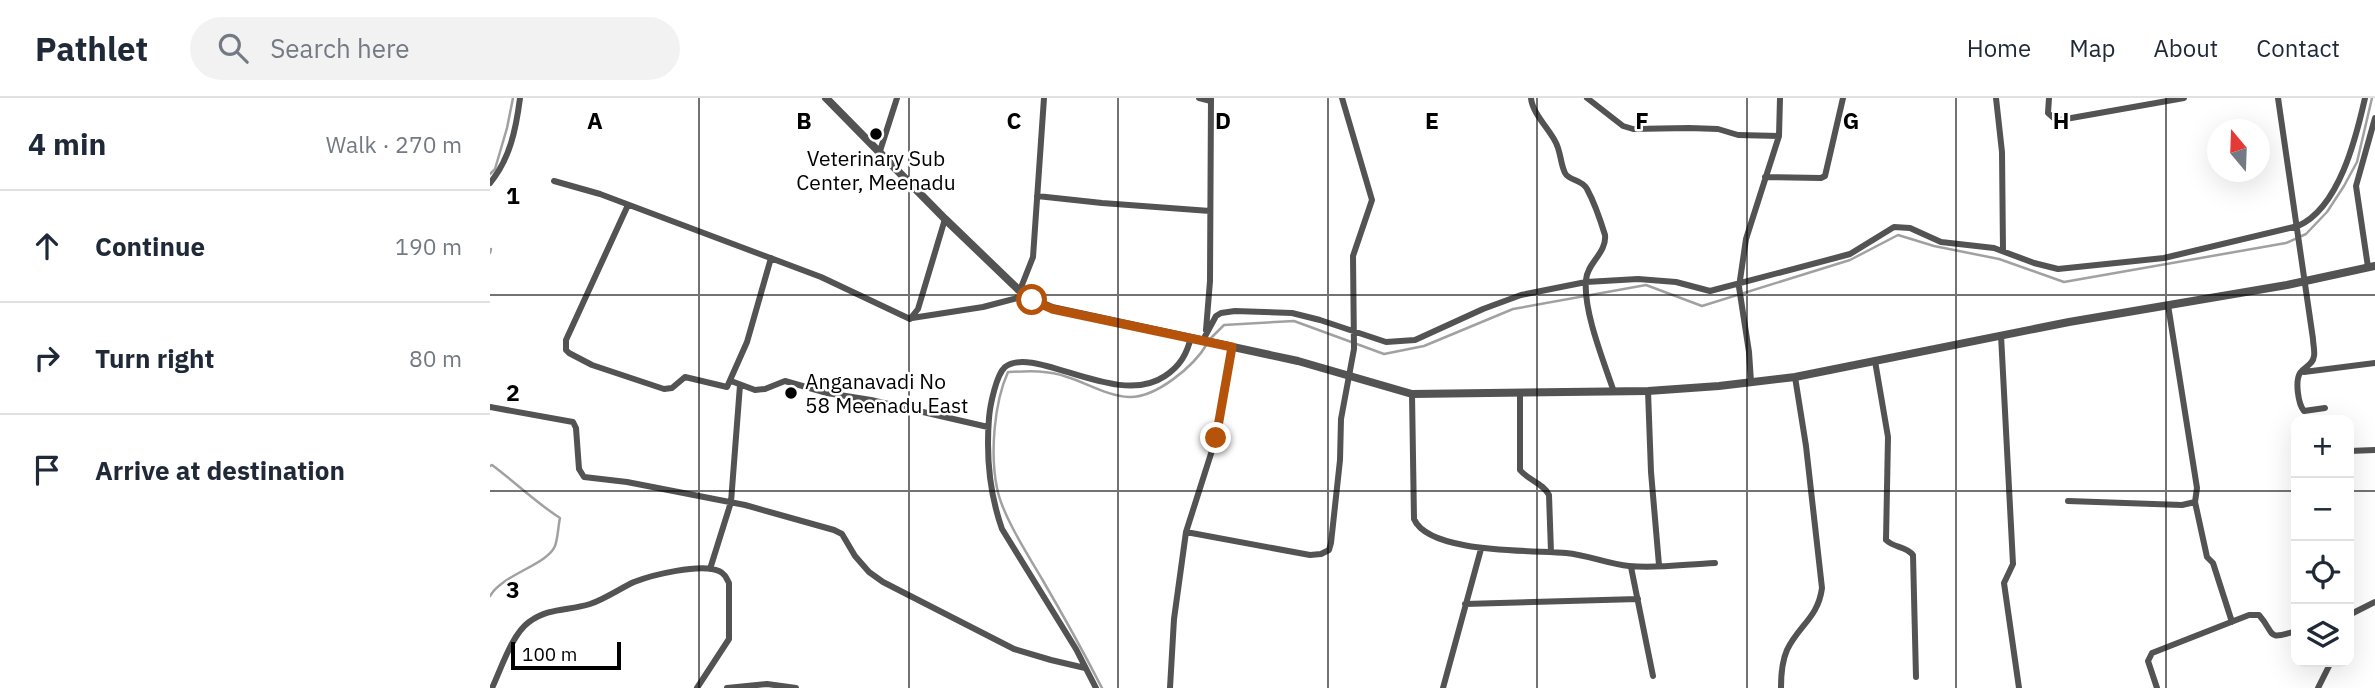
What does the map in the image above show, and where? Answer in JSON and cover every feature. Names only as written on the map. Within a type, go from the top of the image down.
[{"type":"street","points":[[490,183],[505,162],[516,127],[520,98]]},
{"type":"street","points":[[825,98],[1023,293],[1052,309],[1207,339],[1298,361],[1412,394],[1648,391],[1795,377],[2001,335],[2372,267],[2356,186],[2375,118]]},
{"type":"street","points":[[880,154],[897,98]]},
{"type":"street","points":[[1023,293],[1033,257],[1044,98]]},
{"type":"street","points":[[1199,98],[1211,99],[1207,339]]},
{"type":"street","points":[[1186,532],[1310,555],[1329,550],[1338,486],[1340,427],[1354,349],[1353,256],[1372,200],[1342,98]]},
{"type":"street","points":[[1531,98],[1534,109],[1558,144],[1566,174],[1586,187],[1605,235],[1606,242],[1589,270],[1586,284],[1587,301],[1614,392]]},
{"type":"street","points":[[1587,98],[1623,126],[1633,129],[1718,129],[1738,135],[1779,136]]},
{"type":"street","points":[[1751,382],[1739,285],[1746,239],[1779,136],[1780,98]]},
{"type":"street","points":[[1765,177],[1825,176],[1843,98]]},
{"type":"street","points":[[1996,98],[2003,152],[2003,251]]},
{"type":"street","points":[[2049,98],[2048,113],[2056,120],[2184,98]]},
{"type":"street","points":[[2278,98],[2314,357],[2298,379],[2301,409],[2308,411],[2325,408]]},
{"type":"street","points":[[1207,339],[1216,316],[1235,310],[1292,313],[1386,342],[1415,340],[1521,295],[1638,279],[1676,282],[1710,291],[1739,285],[1850,254],[1894,228],[1920,231],[1941,242],[1994,248],[2058,269],[2164,258],[2298,228],[2312,218],[2337,184],[2356,137],[2365,98]]},
{"type":"street","points":[[554,181],[600,194],[821,277],[907,318],[983,307],[1023,293]]},
{"type":"street","points":[[1037,196],[1210,211]]},
{"type":"street","points":[[628,205],[566,340],[566,350],[592,365],[664,389],[672,387],[685,377],[725,387],[731,381],[747,342],[771,258]]},
{"type":"street","points":[[912,318],[918,309],[945,219]]},
{"type":"street","points":[[2168,305],[2197,488],[2195,502],[2207,557],[2213,563],[2232,622]]},
{"type":"street","points":[[2001,335],[2013,564],[2004,583],[2020,688]]},
{"type":"street","points":[[1096,688],[1002,528],[988,478],[990,407],[1001,372],[1008,365],[1042,365],[1110,384],[1137,387],[1157,381],[1169,373],[1185,358],[1191,337]]},
{"type":"street","points":[[1170,688],[1174,619],[1186,532],[1216,438],[1232,347]]},
{"type":"street","points":[[1875,360],[1888,437],[1886,540],[1890,544],[1908,549],[1913,555],[1916,677]]},
{"type":"street","points":[[2302,372],[2375,363]]},
{"type":"street","points":[[1781,688],[1784,659],[1788,649],[1820,604],[1822,589],[1806,446],[1795,377]]},
{"type":"street","points":[[731,381],[760,390],[785,381],[827,393],[871,400],[988,427]]},
{"type":"street","points":[[710,569],[731,502],[740,385]]},
{"type":"street","points":[[1648,391],[1659,565]]},
{"type":"street","points":[[1520,393],[1520,470],[1546,488],[1549,495],[1551,552]]},
{"type":"street","points":[[1412,394],[1414,519],[1428,534],[1481,549],[1567,553],[1631,566],[1715,563]]},
{"type":"street","points":[[490,407],[573,422],[576,428],[579,469],[584,477],[627,482],[731,502],[838,531],[874,577],[1014,649],[1085,668]]},
{"type":"street","points":[[2354,451],[2375,450]]},
{"type":"street","points":[[2068,501],[2182,505],[2195,502]]},
{"type":"street","points":[[1443,688],[1481,549]]},
{"type":"street","points":[[1631,566],[1653,676]]},
{"type":"street","points":[[492,688],[518,634],[529,622],[552,611],[589,604],[652,575],[710,569],[721,572],[729,583],[730,630],[725,647],[697,688]]},
{"type":"street","points":[[1465,604],[1638,599]]},
{"type":"street","points":[[2354,612],[2375,602]]},
{"type":"street","points":[[2157,688],[2148,661],[2152,653],[2254,615],[2262,618],[2272,635],[2291,632]]},
{"type":"street","points":[[2318,688],[2328,667]]},
{"type":"street","points":[[727,688],[767,684],[796,688]]},
{"type":"waterway","points":[[490,174],[495,169],[513,98]]},
{"type":"waterway","points":[[1210,339],[1224,325],[1294,321],[1384,354],[1424,346],[1513,309],[1646,285],[1702,306],[1850,260],[1898,235],[1934,246],[1999,259],[2064,282],[2286,243],[2306,234],[2327,212],[2344,186],[2357,162],[2372,98]]},
{"type":"waterway","points":[[490,253],[491,249]]},
{"type":"waterway","points":[[1102,688],[1016,535],[1000,499],[995,475],[994,445],[1003,384],[1008,372],[1046,372],[1113,394],[1140,396],[1162,386],[1184,371],[1207,344]]},
{"type":"waterway","points":[[490,466],[560,518],[556,543],[550,553],[496,588],[490,596]]},
{"type":"place","name":"Veterinary Sub Center, Meenadu","points":[[876,134]]},
{"type":"place","name":"Anganavadi No 58 Meenadu East","points":[[791,393]]},
{"type":"route","points":[[1032,300],[1052,309],[1232,347],[1216,438]]}]
